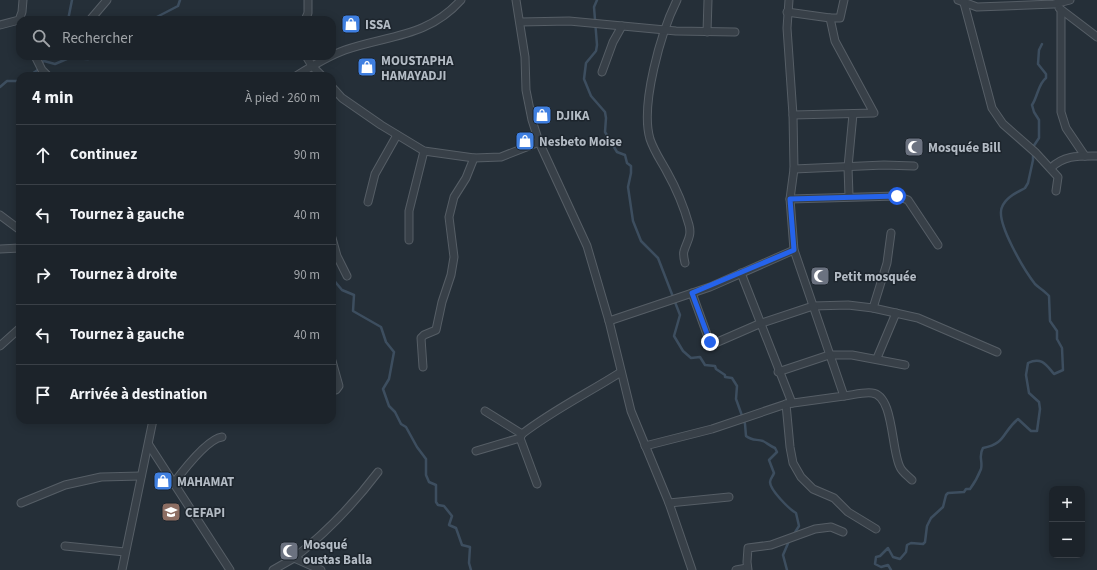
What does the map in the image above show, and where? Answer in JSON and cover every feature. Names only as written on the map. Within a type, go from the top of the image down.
[{"type":"street","points":[[21,16],[23,0]]},
{"type":"street","points":[[93,16],[107,0]]},
{"type":"street","points":[[307,16],[308,0]]},
{"type":"street","points":[[336,55],[345,51],[413,33],[450,13],[461,0]]},
{"type":"street","points":[[516,0],[525,57],[526,90],[532,120],[539,142],[587,246],[609,321],[631,411],[669,503],[692,570]]},
{"type":"street","points":[[677,0],[664,30],[651,87],[648,116],[650,138],[656,154],[676,190],[689,225],[690,235],[683,252],[685,263]]},
{"type":"street","points":[[707,32],[708,0]]},
{"type":"street","points":[[789,0],[787,12],[793,115],[794,169],[790,199],[794,250],[844,396]]},
{"type":"street","points":[[787,12],[840,18],[844,0]]},
{"type":"street","points":[[961,2],[977,7],[1054,4],[1067,1]]},
{"type":"street","points":[[961,2],[992,108],[1003,124],[1052,168],[1058,177],[1056,191]]},
{"type":"street","points":[[1054,4],[1097,37]]},
{"type":"street","points":[[1061,10],[1061,112],[1066,128],[1085,156]]},
{"type":"street","points":[[793,115],[874,114],[835,41],[830,18]]},
{"type":"street","points":[[520,22],[596,22],[664,30],[735,32]]},
{"type":"street","points":[[0,25],[16,23]]},
{"type":"street","points":[[602,72],[613,42],[622,26]]},
{"type":"street","points":[[37,60],[44,72]]},
{"type":"street","points":[[308,60],[318,72]]},
{"type":"street","points":[[302,72],[325,60]]},
{"type":"street","points":[[336,91],[342,98],[397,135],[424,151],[474,158],[501,157],[539,142]]},
{"type":"street","points":[[849,196],[848,167],[853,114]]},
{"type":"street","points":[[368,202],[375,174],[397,135]]},
{"type":"street","points":[[409,240],[409,211],[424,151]]},
{"type":"street","points":[[1052,168],[1059,161],[1070,157],[1097,156]]},
{"type":"street","points":[[422,367],[421,338],[424,335],[436,330],[442,302],[452,275],[454,257],[449,216],[454,198],[466,178],[474,158]]},
{"type":"street","points":[[794,169],[884,165],[914,166]]},
{"type":"street","points":[[790,199],[849,196],[897,196],[908,200],[938,245]]},
{"type":"street","points":[[0,215],[16,227]]},
{"type":"street","points":[[873,308],[887,263],[891,233]]},
{"type":"street","points":[[0,249],[16,248]]},
{"type":"street","points":[[336,250],[347,276]]},
{"type":"street","points":[[609,321],[689,294],[794,250]]},
{"type":"street","points":[[741,273],[789,404],[786,423],[793,463],[801,477],[813,489],[834,498],[848,512],[876,530]]},
{"type":"street","points":[[689,294],[709,340],[713,344],[759,324],[813,306],[848,305],[873,308],[918,318],[997,352]]},
{"type":"street","points":[[877,358],[896,313]]},
{"type":"street","points":[[0,346],[16,332]]},
{"type":"street","points":[[778,372],[829,355],[852,354],[905,365]]},
{"type":"street","points":[[476,451],[521,436],[542,418],[586,394],[621,372]]},
{"type":"street","points":[[336,375],[339,386],[336,390]]},
{"type":"street","points":[[645,446],[712,429],[734,420],[789,404],[873,393],[882,397],[886,404],[893,444],[900,467],[912,480]]},
{"type":"street","points":[[484,411],[521,436],[537,484]]},
{"type":"street","points":[[122,570],[152,424]]},
{"type":"street","points":[[173,484],[205,448],[218,438],[222,437]]},
{"type":"street","points":[[149,445],[230,570]]},
{"type":"street","points":[[273,570],[294,558],[314,543],[355,503],[378,472]]},
{"type":"street","points":[[21,503],[64,485],[101,477],[141,476]]},
{"type":"street","points":[[669,503],[729,497]]},
{"type":"street","points":[[736,570],[748,569],[748,548],[771,545],[815,529],[831,527],[843,532]]},
{"type":"street","points":[[65,546],[125,552]]},
{"type":"street","points":[[294,558],[321,570]]},
{"type":"waterway","points":[[69,16],[72,0]]},
{"type":"waterway","points":[[159,16],[178,6],[180,0]]},
{"type":"waterway","points":[[597,0],[594,7],[597,45],[596,51],[586,63],[584,79],[591,96],[605,112],[605,132],[617,152],[625,155],[627,163],[631,166],[628,187],[633,221],[641,241],[658,258],[680,315],[674,336],[683,351],[691,358],[700,357],[705,365],[715,366],[716,369],[725,375],[725,377],[732,378],[737,386],[736,399],[745,424],[746,436],[748,438],[763,441],[775,448],[777,452],[769,460],[774,473],[770,482],[776,494],[796,513],[799,526],[794,534]]},
{"type":"waterway","points":[[891,570],[888,565],[881,567],[875,564],[876,557],[880,556],[888,548],[893,557],[900,559],[906,552],[907,545],[911,543],[923,544],[925,542],[927,526],[931,518],[943,507],[946,495],[948,493],[964,492],[966,489],[970,489],[973,485],[981,469],[981,454],[983,448],[996,444],[1018,419],[1031,431],[1037,431],[1040,409],[1039,402],[1029,393],[1026,375],[1028,363],[1033,361],[1041,361],[1054,374],[1063,370],[1062,348],[1057,339],[1057,331],[1050,321],[1049,296],[1035,284],[1018,258],[1007,235],[1001,214],[1002,207],[1006,201],[1025,188],[1028,183],[1033,160],[1033,147],[1039,138],[1039,120],[1032,105],[1041,83],[1046,78],[1046,74],[1038,64],[1039,50],[1042,44]]},
{"type":"waterway","points":[[35,72],[39,69],[44,60]]},
{"type":"waterway","points":[[44,61],[55,64],[64,60]]},
{"type":"waterway","points":[[0,87],[7,81],[16,81]]},
{"type":"waterway","points":[[336,283],[342,290],[354,295],[353,311],[381,327],[386,342],[394,352],[389,379],[383,389],[389,406],[395,412],[401,424],[406,427],[417,447],[426,459],[426,475],[429,482],[436,485],[436,502],[438,505],[444,506],[452,516],[449,525],[456,528],[462,545],[470,547],[469,563],[471,570]]},
{"type":"waterway","points":[[787,570],[783,555],[789,541]]},
{"type":"place","name":"ISSA","points":[[351,24]]},
{"type":"place","name":"MOUSTAPHA HAMAYADJI","points":[[367,67]]},
{"type":"place","name":"DJIKA","points":[[542,115]]},
{"type":"place","name":"Nesbeto Moise","points":[[525,141]]},
{"type":"place","name":"Mosquée Bill","points":[[914,147]]},
{"type":"place","name":"Petit mosquée","points":[[820,276]]},
{"type":"place","name":"MAHAMAT","points":[[163,481]]},
{"type":"place","name":"CEFAPI","points":[[171,512]]},
{"type":"place","name":"Mosqué oustas Balla","points":[[289,551]]},
{"type":"route","points":[[710,342],[692,293],[710,287],[794,250],[790,199],[886,195],[897,196]]}]
